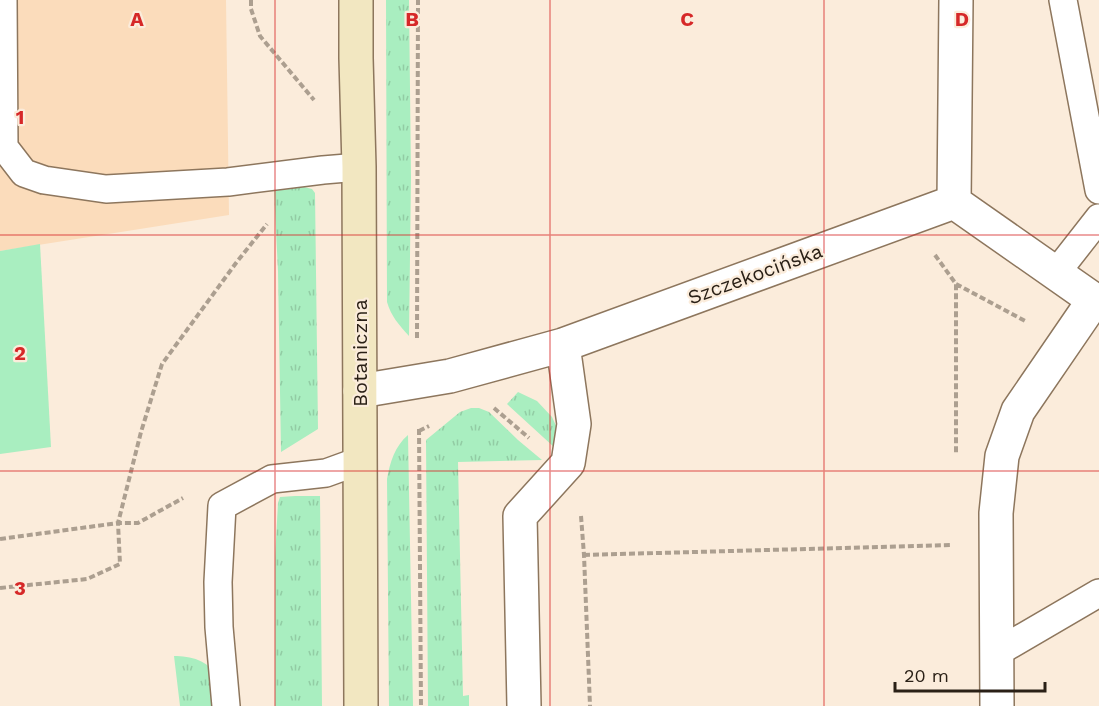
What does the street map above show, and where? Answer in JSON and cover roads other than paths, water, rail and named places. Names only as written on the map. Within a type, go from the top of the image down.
[{"type":"main road","name":"Botaniczna","points":[[356,0],[359,166],[361,706]]},
{"type":"street","points":[[956,0],[954,202],[1096,300],[1018,411],[1002,456],[996,513],[996,706]]},
{"type":"street","name":"Szczekocińska","points":[[360,391],[450,376],[562,345],[954,202]]},
{"type":"street","points":[[524,706],[520,516],[568,463],[574,424],[562,345]]},
{"type":"lane","points":[[3,0],[4,147],[24,172],[44,180],[106,189],[228,182],[359,166]]},
{"type":"lane","points":[[1063,0],[1099,190]]},
{"type":"lane","points":[[1056,273],[1099,218]]},
{"type":"lane","points":[[226,706],[219,627],[218,582],[222,506],[272,479],[326,473],[359,461]]},
{"type":"lane","points":[[996,653],[1099,593]]}]
